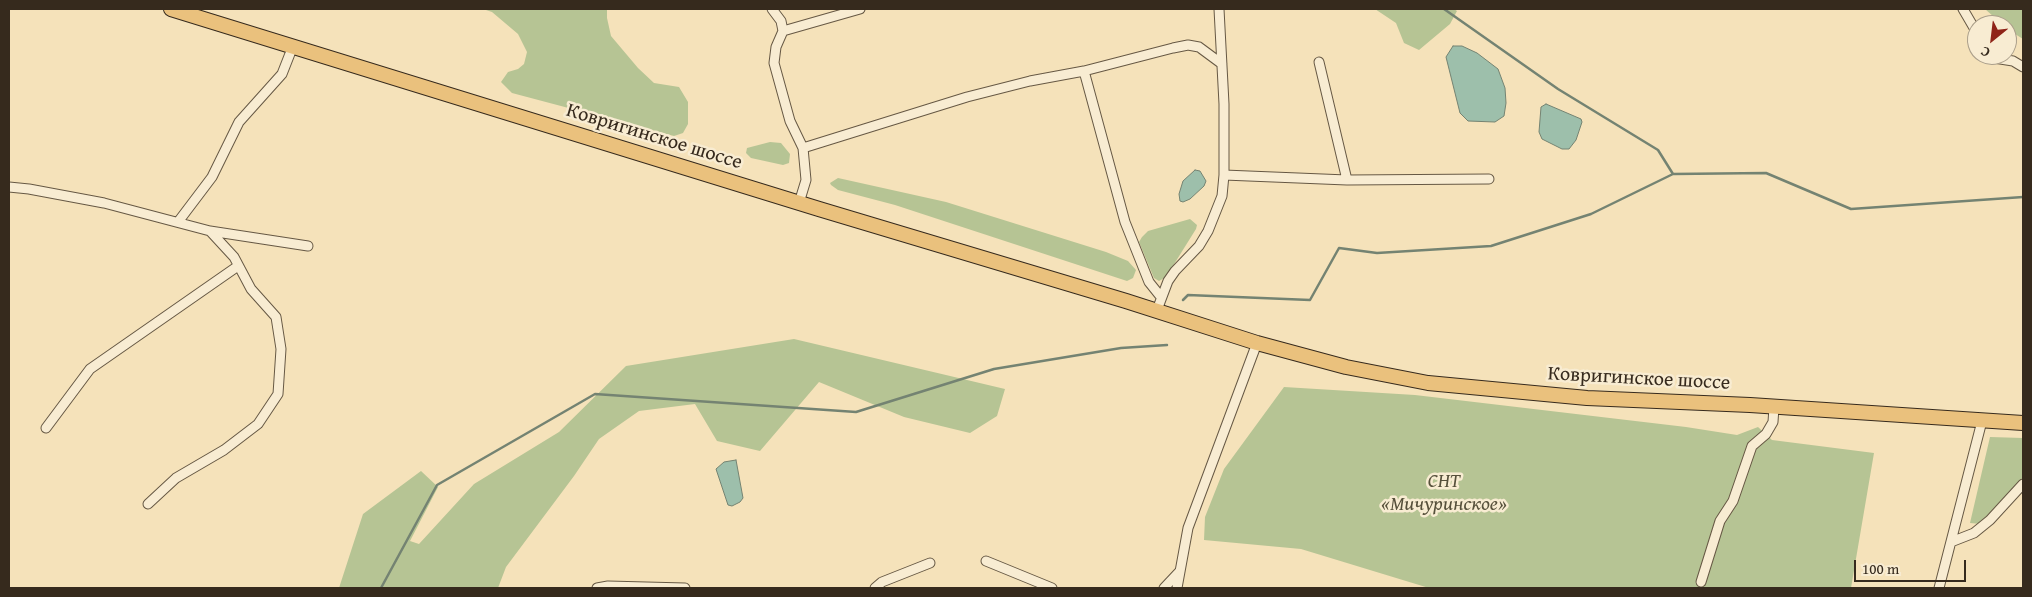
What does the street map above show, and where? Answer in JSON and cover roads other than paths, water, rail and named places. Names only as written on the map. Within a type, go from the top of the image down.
[{"type":"main road","name":"Ковригинское шоссе","points":[[171,9],[799,203],[1126,301],[1159,304],[1257,344],[1346,368],[1428,383],[1588,398],[1774,407],[2023,424]]},
{"type":"street","points":[[772,9],[781,21],[784,30],[776,47],[774,63],[790,121],[804,148],[806,180],[799,203]]},
{"type":"street","points":[[784,30],[860,9]]},
{"type":"street","points":[[1159,304],[1175,271],[1199,246],[1208,232],[1222,196],[1224,175],[1224,104],[1220,9]]},
{"type":"street","points":[[804,148],[967,97],[1188,45],[1199,47],[1222,64]]},
{"type":"street","points":[[178,222],[212,177],[239,122],[282,74],[293,46]]},
{"type":"street","points":[[1319,62],[1347,180]]},
{"type":"street","points":[[1084,71],[1125,222],[1159,304]]},
{"type":"street","points":[[1224,175],[1347,180],[1489,179]]},
{"type":"street","points":[[9,188],[30,189],[104,204],[210,231],[308,246]]},
{"type":"street","points":[[148,504],[176,478],[224,450],[258,424],[278,394],[281,349],[276,317],[251,289],[234,257],[210,231]]},
{"type":"street","points":[[46,428],[90,369],[238,266]]},
{"type":"street","points":[[1177,588],[1188,528],[1257,344]]},
{"type":"street","points":[[1701,582],[1720,521],[1733,501],[1752,446],[1766,434],[1773,422],[1774,407]]},
{"type":"street","points":[[1939,588],[1982,421]]},
{"type":"street","points":[[1951,542],[1974,533],[1990,520],[2023,484]]},
{"type":"street","points":[[986,561],[1052,588]]},
{"type":"street","points":[[875,588],[882,582],[930,563]]},
{"type":"street","points":[[1164,588],[1180,570]]},
{"type":"street","points":[[597,588],[608,586],[685,588]]},
{"type":"waterway","points":[[1444,9],[1558,89],[1658,150],[1673,174],[1766,173],[1851,209],[2023,197]]},
{"type":"waterway","points":[[1183,300],[1188,295],[1310,300],[1339,248],[1377,253],[1491,246],[1591,214],[1673,174]]},
{"type":"waterway","points":[[381,588],[437,485],[595,394],[856,412],[994,369],[1121,348],[1167,345]]},
{"type":"park label","name":"СНТ «Мичуринское»","points":[[1444,494]]}]
